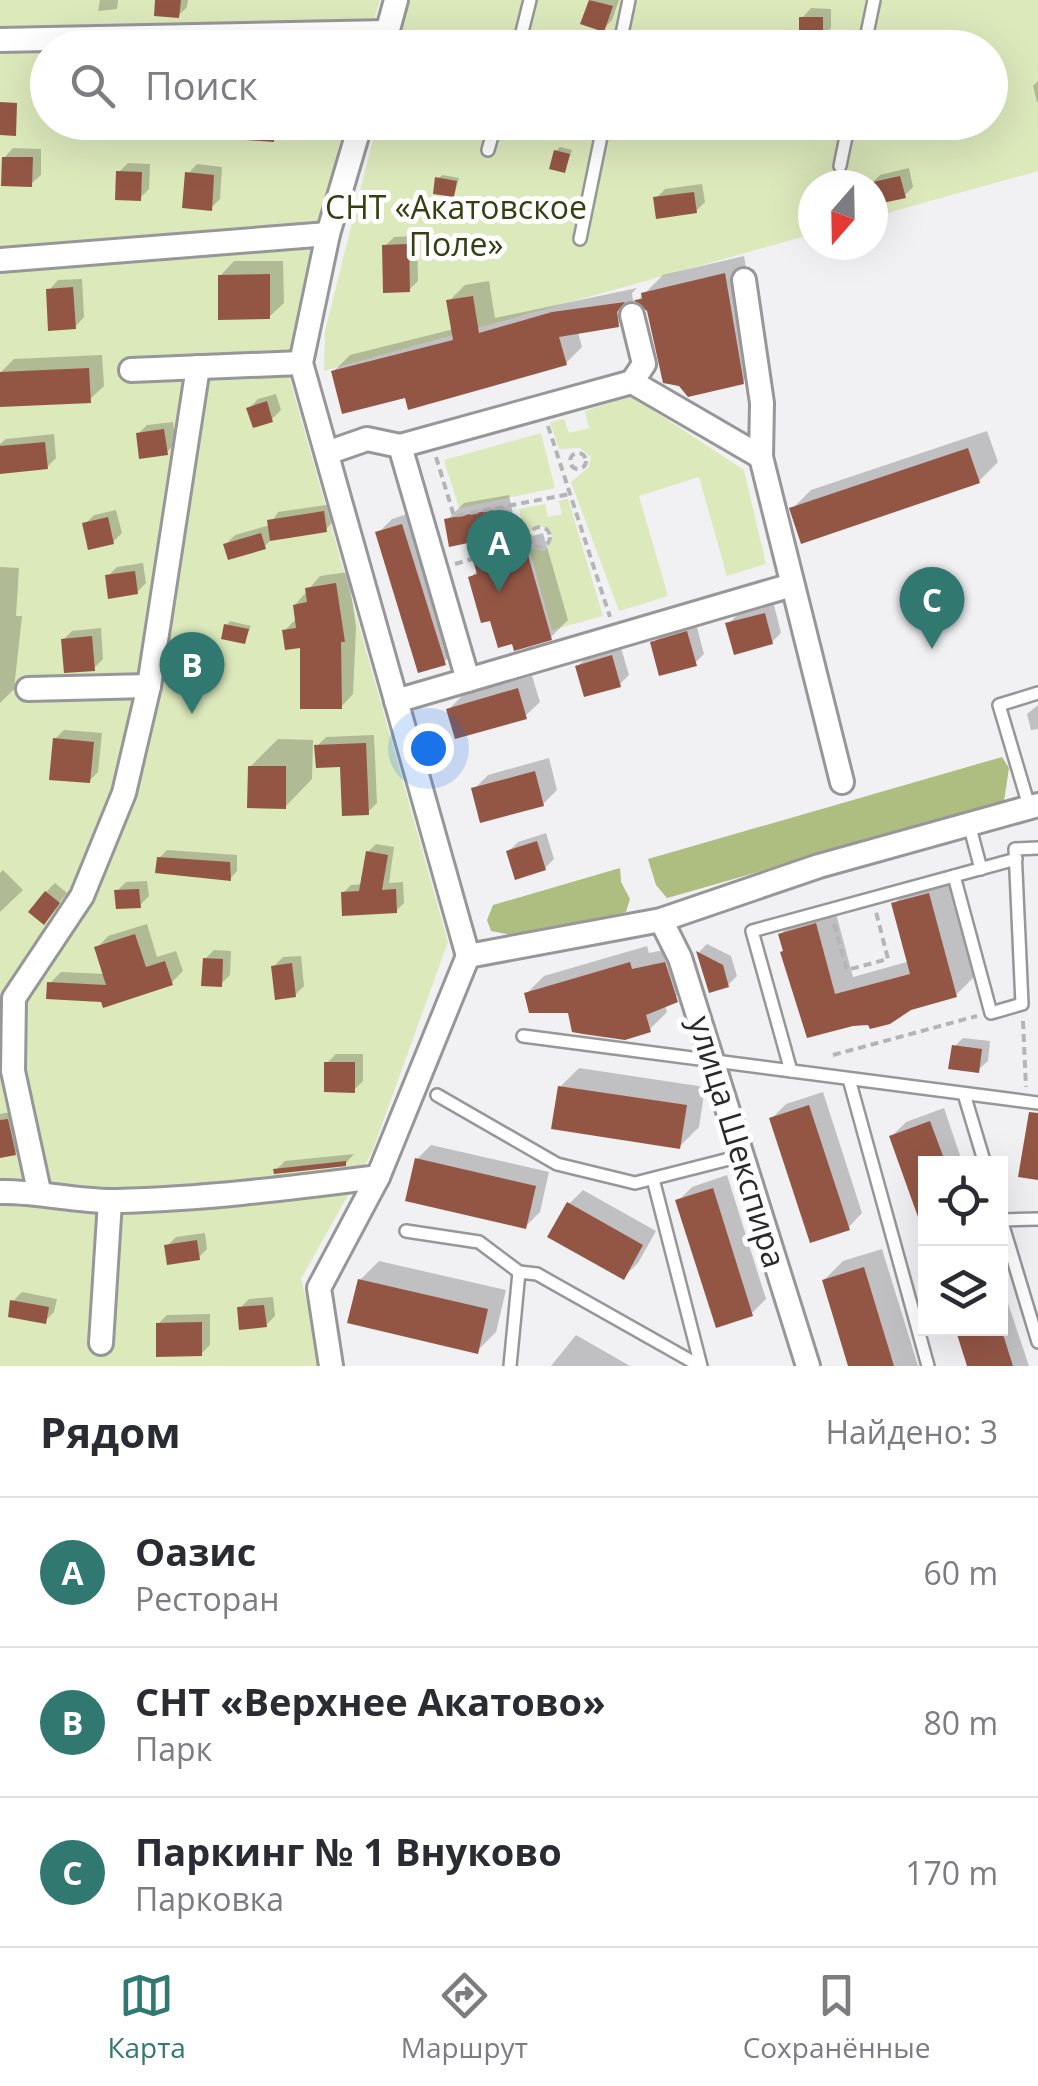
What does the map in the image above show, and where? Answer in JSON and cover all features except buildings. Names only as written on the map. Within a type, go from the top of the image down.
[{"type":"street","points":[[388,30],[396,0]]},
{"type":"street","points":[[0,40],[30,40]]},
{"type":"street","points":[[331,1366],[319,1288],[378,1177],[468,956],[301,363],[328,234],[356,140]]},
{"type":"street","points":[[0,260],[328,234]]},
{"type":"street","points":[[744,280],[762,403],[761,458],[842,782]]},
{"type":"street","points":[[327,453],[366,439],[400,446],[632,382],[644,364],[632,314]]},
{"type":"street","points":[[131,370],[301,363]]},
{"type":"street","points":[[39,1191],[13,1071],[14,998],[82,896],[124,793],[149,686],[198,366]]},
{"type":"street","points":[[632,382],[761,458]]},
{"type":"street","points":[[400,446],[468,680]]},
{"type":"street","points":[[396,701],[792,585]]},
{"type":"street","points":[[28,689],[149,686]]},
{"type":"street","points":[[468,956],[662,920],[819,866],[1033,806]]},
{"type":"street","name":"улица Шекспира","points":[[662,920],[680,958],[808,1366]]},
{"type":"street","points":[[0,1192],[39,1191],[110,1201],[244,1194],[378,1177]]},
{"type":"street","points":[[100,1342],[110,1201]]},
{"type":"lane","points":[[522,30],[530,0]]},
{"type":"lane","points":[[623,30],[629,0]]},
{"type":"lane","points":[[868,30],[874,0]]},
{"type":"lane","points":[[488,150],[491,140]]},
{"type":"lane","points":[[580,239],[600,140]]},
{"type":"lane","points":[[840,166],[845,140]]},
{"type":"lane","points":[[1033,806],[999,705],[1038,694]]},
{"type":"lane","points":[[969,823],[981,868]]},
{"type":"lane","points":[[954,876],[991,1012],[1022,1004],[1016,849],[1038,848]]},
{"type":"lane","points":[[791,1071],[752,930],[1016,859]]},
{"type":"lane","points":[[523,1036],[1032,1102]]},
{"type":"lane","points":[[850,1079],[928,1366]]},
{"type":"lane","points":[[964,1094],[983,1156]]},
{"type":"lane","points":[[437,1095],[557,1164],[635,1183],[740,1156]]},
{"type":"lane","points":[[653,1179],[701,1366]]},
{"type":"lane","points":[[1008,1218],[1038,1218]]},
{"type":"lane","points":[[406,1232],[479,1242],[519,1272],[537,1274],[701,1366]]},
{"type":"lane","points":[[1008,1241],[1038,1339]]},
{"type":"lane","points":[[510,1366],[519,1272]]},
{"type":"path","points":[[542,406],[616,636]]},
{"type":"path","points":[[430,437],[454,516],[570,494]]},
{"type":"path","points":[[556,452],[571,457],[580,452],[586,460],[582,468],[573,467]]},
{"type":"path","points":[[566,482],[573,467],[571,457]]},
{"type":"path","points":[[436,569],[532,541]]},
{"type":"path","points":[[830,910],[847,970],[888,959],[872,898]]},
{"type":"path","points":[[1022,1004],[1032,1102]]},
{"type":"path","points":[[834,1056],[991,1012]]},
{"type":"green space","points":[[0,0],[380,0],[371,30],[30,30],[30,140],[340,140],[308,262],[289,376],[448,942],[372,1152],[301,1279],[323,1366],[0,1366]]},
{"type":"green space","name":"СНТ «Акатовское Поле»","points":[[410,0],[1038,0],[1038,171],[888,213],[888,170],[798,170],[798,238],[324,371],[325,331],[373,140],[1008,140],[1008,30],[402,30]]},
{"type":"green space","points":[[631,396],[744,470],[766,564],[727,576],[699,477],[639,496],[668,596],[619,611],[571,482],[589,467],[591,457],[580,448],[559,449],[550,422],[564,419],[569,433],[589,428],[585,411]]},
{"type":"green space","points":[[541,433],[555,488],[459,508],[444,460]]},
{"type":"green space","points":[[568,499],[603,616],[552,630],[529,548],[545,551],[552,539],[551,530],[538,525],[526,536],[504,538],[497,512],[504,511],[509,525],[522,522],[519,509],[545,504],[548,517],[562,514],[559,501]]},
{"type":"green space","points":[[1002,757],[1009,768],[1004,801],[667,898],[656,885],[648,859]]},
{"type":"green space","points":[[620,868],[621,882],[630,899],[626,912],[526,938],[491,931],[487,920],[493,905]]},
{"type":"place","name":"Оазис","points":[[499,592]]},
{"type":"place","name":"Паркинг № 1 Внуково","points":[[932,649]]},
{"type":"place","name":"СНТ «Верхнее Акатово»","points":[[192,714]]}]
